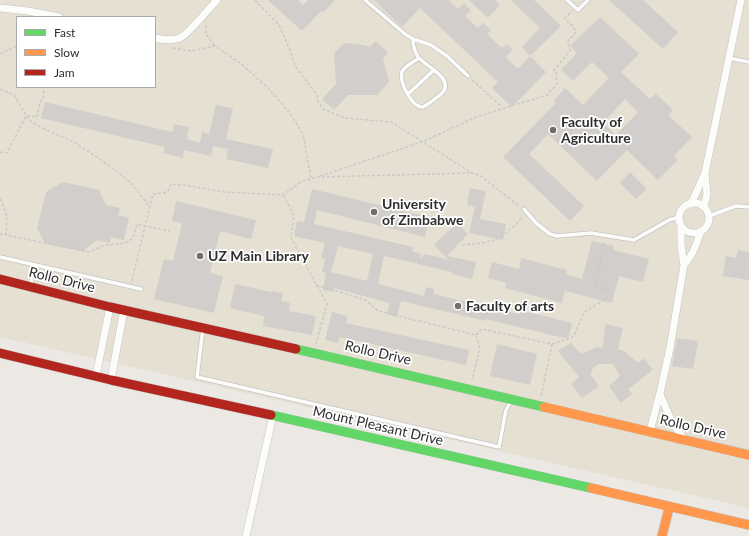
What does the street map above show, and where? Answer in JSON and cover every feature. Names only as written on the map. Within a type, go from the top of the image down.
[{"type":"street","points":[[156,38],[165,40],[180,38],[217,0]]},
{"type":"street","points":[[691,204],[705,173],[741,0]]},
{"type":"street","points":[[0,8],[54,16]]},
{"type":"street","points":[[704,207],[707,194],[705,173]]},
{"type":"street","points":[[650,431],[670,348],[684,265],[679,217],[684,207],[697,203],[704,207],[709,216],[709,222],[706,227],[696,233],[685,230],[681,225]]},
{"type":"street","points":[[684,265],[696,248],[701,231]]},
{"type":"street","name":"Rollo Drive","points":[[0,279],[110,307],[314,352],[749,455]]},
{"type":"street","points":[[96,376],[110,307]]},
{"type":"street","points":[[111,380],[124,310]]},
{"type":"street","name":"Mount Pleasant Drive","points":[[0,353],[111,380],[749,525]]},
{"type":"street","points":[[660,393],[674,426],[684,439]]},
{"type":"street","points":[[246,536],[273,416]]},
{"type":"street","points":[[662,536],[670,508]]},
{"type":"lane","points":[[365,0],[405,34],[413,39],[431,45],[447,56],[468,76]]},
{"type":"lane","points":[[567,0],[578,10],[588,0]]},
{"type":"lane","points":[[413,39],[414,47],[419,58],[434,70],[446,84],[444,91],[423,107],[416,106],[402,83],[402,72],[407,66],[419,58]]},
{"type":"lane","points":[[729,58],[749,62]]},
{"type":"lane","points":[[408,94],[434,70]]},
{"type":"lane","points":[[709,216],[736,206],[749,207]]},
{"type":"lane","points":[[524,210],[536,223],[550,234],[557,236],[590,233],[634,240],[669,220],[679,217]]},
{"type":"lane","points":[[0,257],[141,289]]},
{"type":"lane","points":[[30,287],[35,265]]},
{"type":"lane","points":[[203,327],[197,377],[498,447],[506,410],[512,398]]},
{"type":"path","points":[[255,0],[279,24],[295,66],[317,95],[318,102],[323,109],[345,118],[390,122],[472,173],[481,176],[524,210]]},
{"type":"path","points":[[131,287],[153,194],[164,193],[169,190],[171,184],[224,192],[284,195],[302,181],[422,142],[476,117],[547,95],[557,84],[556,72],[554,70],[570,52],[568,41],[576,32],[565,18],[575,8]]},
{"type":"path","points":[[207,10],[206,34],[214,46],[240,63],[266,86],[289,112],[303,134],[311,179]]},
{"type":"path","points":[[0,54],[16,46]]},
{"type":"path","points":[[190,51],[214,46]]},
{"type":"path","points":[[468,76],[502,108]]},
{"type":"path","points":[[26,116],[37,117],[40,102],[44,96],[43,88]]},
{"type":"path","points":[[0,89],[14,95],[28,119],[40,127],[74,142],[132,183],[150,207]]},
{"type":"path","points":[[0,152],[7,153],[26,116]]},
{"type":"path","points":[[318,177],[472,173]]},
{"type":"path","points":[[284,195],[294,215],[291,238],[327,304],[314,352]]},
{"type":"path","points":[[0,199],[5,208],[7,219],[6,234]]},
{"type":"path","points":[[462,245],[495,241],[508,232],[527,213]]},
{"type":"path","points":[[0,234],[89,252],[106,245],[128,242],[133,238],[137,224],[170,231]]},
{"type":"path","points":[[476,335],[482,328],[552,344],[571,338],[575,334],[584,312],[606,299],[609,290],[596,286],[607,236]]},
{"type":"path","points":[[316,285],[366,300],[378,311],[476,335]]},
{"type":"path","points":[[470,389],[480,348],[476,335]]},
{"type":"path","points":[[539,405],[552,344]]},
{"type":"shaded area","name":"University of Zimbabwe","points":[[0,0],[749,0],[749,508],[0,337]]},
{"type":"building","points":[[268,0],[298,0],[303,5],[308,0],[335,0],[323,13],[321,11],[302,31]]},
{"type":"building","points":[[374,0],[448,0],[458,9],[464,3],[471,10],[465,16],[478,28],[483,23],[491,30],[487,34],[502,48],[507,44],[513,50],[505,57],[518,69],[530,56],[546,72],[512,107],[492,88],[498,82],[420,8],[402,27]]},
{"type":"building","points":[[469,0],[494,0],[500,5],[488,18]]},
{"type":"building","points":[[511,0],[534,0],[561,26],[530,56],[522,47],[540,28]]},
{"type":"building","points":[[609,0],[643,0],[678,32],[663,49]]},
{"type":"building","name":"Faculty of Agriculture","points":[[600,17],[639,54],[621,72],[650,99],[656,94],[673,110],[668,115],[692,137],[674,156],[678,160],[658,180],[627,150],[597,181],[548,134],[529,154],[584,206],[570,221],[503,157],[556,103],[554,100],[565,88],[583,105],[609,78],[592,62],[573,81],[561,70],[577,53],[570,46]],"holes":[[[625,99],[638,112],[616,135],[603,123]]]},
{"type":"building","points":[[376,41],[388,53],[383,59],[389,82],[377,95],[348,95],[334,110],[322,99],[336,84],[334,54],[344,43],[370,47]]},
{"type":"building","points":[[45,102],[172,132],[174,124],[189,127],[187,139],[200,143],[202,132],[209,134],[216,105],[233,108],[226,139],[273,149],[268,168],[226,159],[228,149],[213,146],[211,156],[184,150],[183,158],[163,153],[165,147],[41,118]]},
{"type":"building","points":[[630,172],[647,189],[636,199],[620,183]]},
{"type":"building","points":[[63,182],[99,190],[106,205],[120,208],[118,215],[129,218],[124,240],[111,237],[110,243],[97,240],[83,251],[45,244],[37,228],[46,192]]},
{"type":"building","points":[[470,188],[486,191],[480,219],[506,224],[503,240],[469,233],[475,207],[467,205]]},
{"type":"building","points":[[312,189],[429,217],[425,237],[317,210],[314,224],[413,247],[412,251],[421,254],[420,259],[425,254],[449,260],[434,245],[457,223],[468,234],[447,256],[476,262],[472,279],[452,274],[452,272],[384,256],[378,284],[424,296],[426,287],[434,289],[434,294],[519,314],[520,310],[572,323],[568,339],[486,319],[486,321],[401,301],[397,317],[387,314],[390,303],[334,288],[333,292],[323,290],[326,273],[322,272],[325,259],[321,258],[325,243],[294,236],[297,221],[304,222]],"holes":[[[338,246],[373,254],[367,281],[331,272]]]},
{"type":"building","points":[[176,201],[256,220],[251,239],[220,231],[210,273],[223,276],[214,313],[154,299],[164,259],[173,261],[182,223],[172,221]]},
{"type":"building","points":[[592,241],[614,246],[613,250],[649,259],[643,282],[619,276],[612,303],[565,291],[562,303],[505,288],[506,283],[488,278],[492,262],[519,269],[521,258],[567,270],[566,274],[582,279]]},
{"type":"building","points":[[738,250],[749,252],[749,280],[723,276],[726,256],[736,258]]},
{"type":"building","points":[[235,284],[271,292],[283,293],[281,301],[290,303],[289,311],[316,316],[312,335],[263,326],[264,316],[230,308]]},
{"type":"building","points":[[332,312],[347,316],[346,323],[469,350],[466,365],[340,337],[338,343],[325,340]]},
{"type":"building","points":[[605,324],[623,328],[618,349],[624,351],[638,363],[643,358],[653,370],[628,389],[632,394],[621,403],[609,386],[620,376],[613,364],[599,364],[594,367],[590,374],[599,386],[582,398],[571,384],[579,377],[558,351],[571,343],[581,354],[597,347],[603,348]]},
{"type":"building","points":[[677,338],[698,341],[693,369],[672,366]]},
{"type":"building","points":[[497,344],[537,354],[530,385],[490,376]]},
{"type":"traffic: fast","points":[[296,349],[544,407]]},
{"type":"traffic: fast","points":[[271,415],[591,488]]},
{"type":"traffic: slow","points":[[544,407],[749,455]]},
{"type":"traffic: slow","points":[[591,488],[749,525]]},
{"type":"traffic: slow","points":[[662,536],[669,508]]},
{"type":"traffic: jam","points":[[0,279],[110,307],[296,349]]},
{"type":"traffic: jam","points":[[0,353],[111,380],[271,415]]},
{"type":"place","name":"Faculty of Agriculture","points":[[553,130]]},
{"type":"place","name":"University of Zimbabwe","points":[[374,212]]},
{"type":"place","name":"UZ Main Library","points":[[200,256]]},
{"type":"place","name":"Faculty of arts","points":[[458,306]]}]
